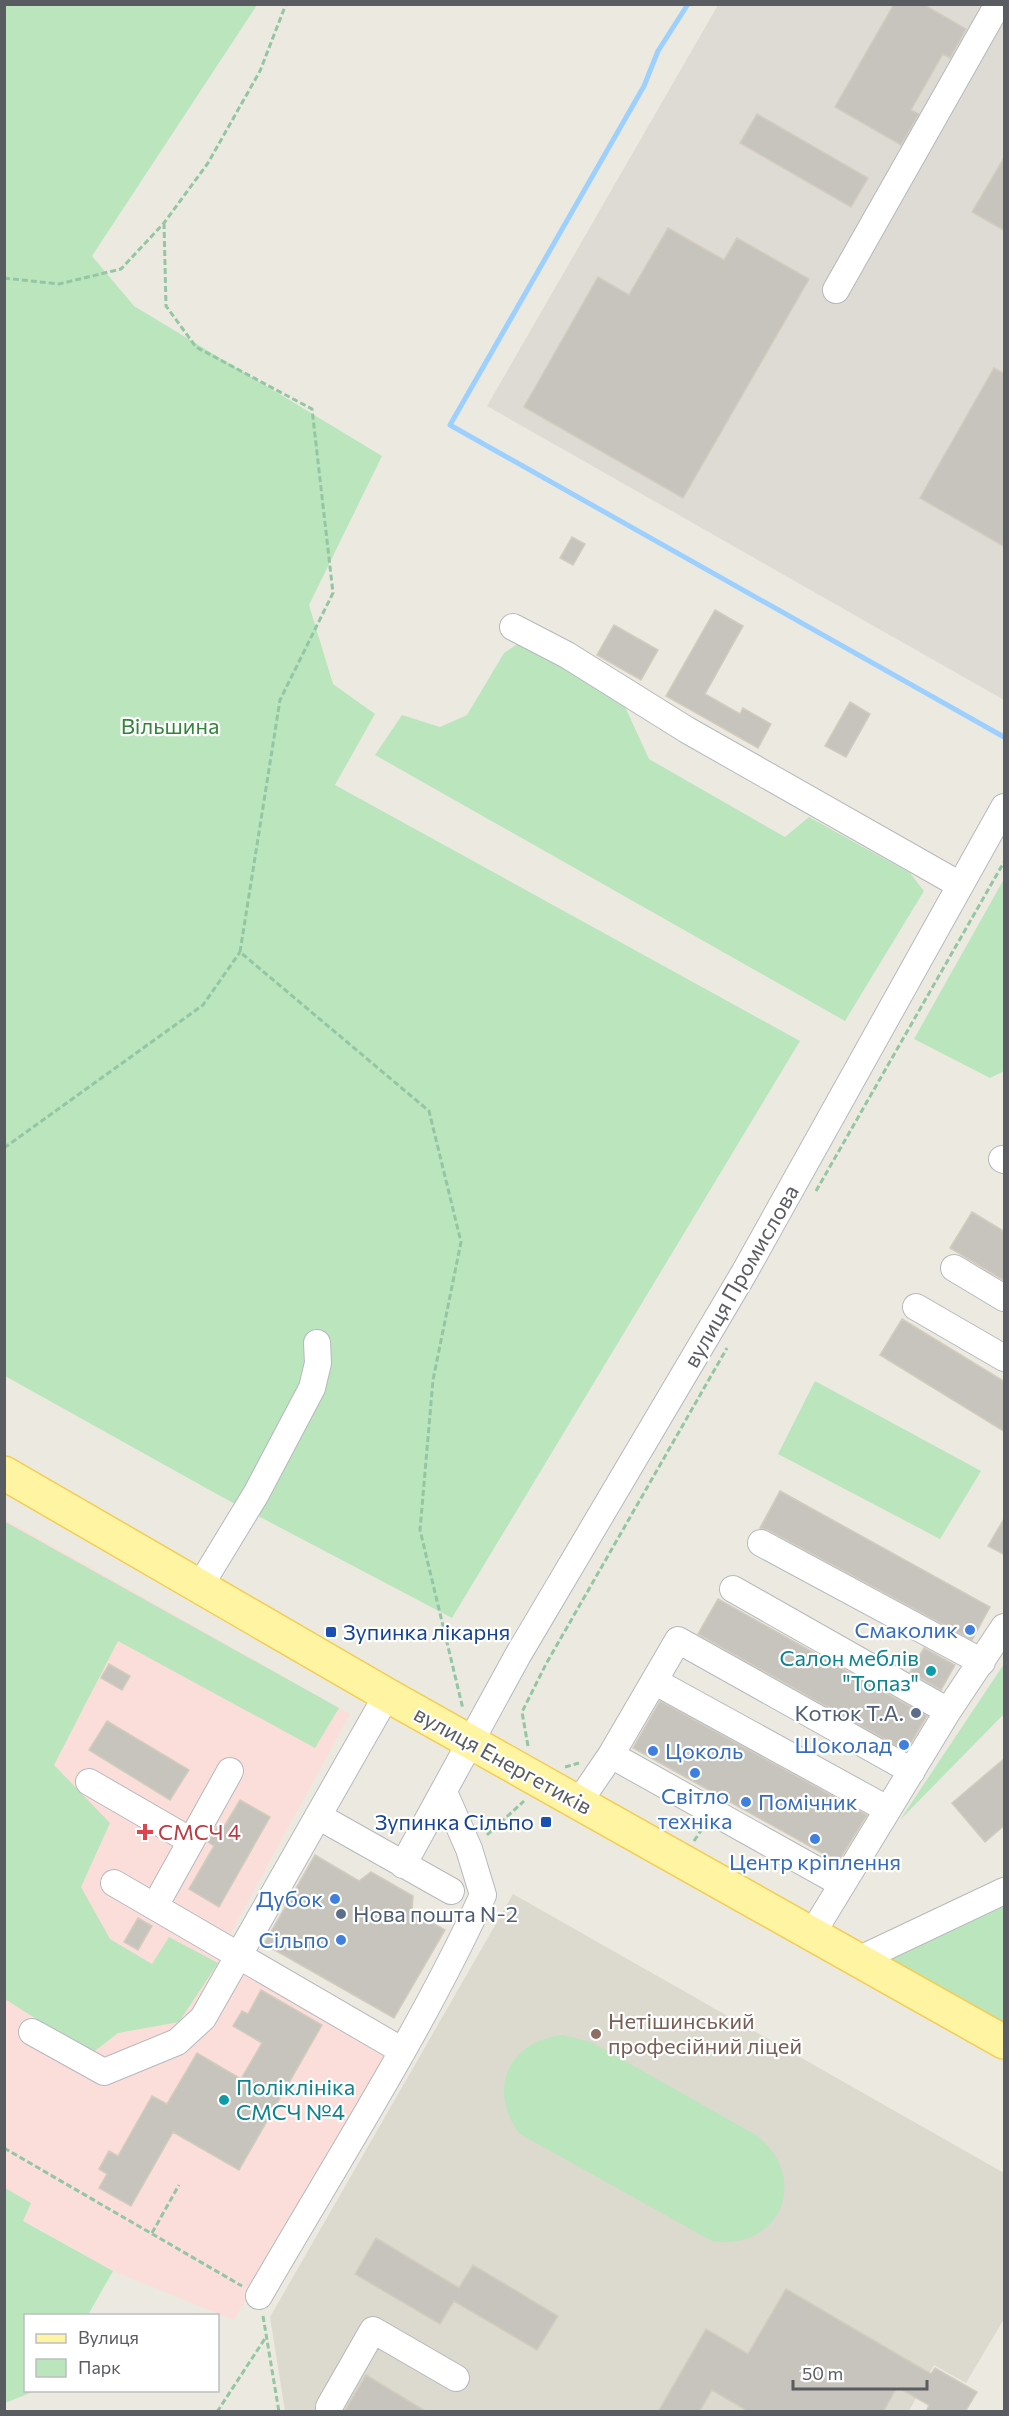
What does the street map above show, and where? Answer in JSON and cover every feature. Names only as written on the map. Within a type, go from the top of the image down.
[{"type":"main road","name":"вулиця Енергетиків","points":[[4,1473],[387,1695],[1005,2042]]},
{"type":"street","points":[[836,290],[998,4]]},
{"type":"street","points":[[513,627],[567,655],[687,730],[960,885]]},
{"type":"street","name":"вулиця Промислова","points":[[403,1865],[519,1655],[744,1272],[1005,807]]},
{"type":"street","points":[[954,1268],[1005,1298]]},
{"type":"street","points":[[916,1307],[1005,1358]]},
{"type":"street","points":[[200,1586],[256,1494],[312,1388],[318,1363],[317,1343]]},
{"type":"street","points":[[761,1543],[982,1662]]},
{"type":"street","points":[[733,1589],[948,1711]]},
{"type":"street","points":[[812,1934],[948,1711],[1005,1627]]},
{"type":"street","points":[[579,1802],[611,1755],[678,1640],[912,1771]]},
{"type":"street","points":[[654,1681],[887,1809]]},
{"type":"street","points":[[32,2032],[104,2072],[177,2042],[203,2018],[387,1695]]},
{"type":"street","points":[[611,1755],[842,1884]]},
{"type":"street","points":[[155,1906],[230,1771]]},
{"type":"street","points":[[89,1782],[191,1840]]},
{"type":"street","points":[[259,2296],[401,2050],[465,1935],[483,1895],[469,1849],[444,1792]]},
{"type":"street","points":[[318,1816],[451,1891]]},
{"type":"street","points":[[114,1883],[239,1953],[401,2050]]},
{"type":"street","points":[[858,1960],[1005,1891]]},
{"type":"street","points":[[329,2412],[328,2407],[373,2330],[456,2378]]},
{"type":"path","points":[[4,278],[59,284],[121,269],[164,223],[208,163],[255,81],[286,4]]},
{"type":"path","points":[[4,1148],[203,1005],[240,952],[279,700],[333,593],[312,409],[196,347],[166,306],[164,223]]},
{"type":"path","points":[[814,1196],[1005,862]]},
{"type":"path","points":[[240,952],[429,1110],[461,1242],[433,1380],[420,1530],[471,1742]]},
{"type":"path","points":[[536,1751],[528,1746],[522,1712],[546,1664],[731,1341]]},
{"type":"path","points":[[562,1767],[611,1755]]},
{"type":"path","points":[[469,1849],[505,1821],[526,1798]]},
{"type":"path","points":[[4,2148],[259,2296],[279,2412]]},
{"type":"path","points":[[152,2233],[179,2185]]},
{"type":"path","points":[[217,2412],[267,2335]]},
{"type":"shaded area","points":[[718,5],[1004,5],[1004,700],[487,406]]},
{"type":"shaded area","name":"СМСЧ 4","points":[[5,1519],[350,1714],[221,1951],[388,2050],[234,2320],[113,2271],[5,2210]]},
{"type":"shaded area","name":"Нетішинський професійний ліцей","points":[[513,1894],[1004,2173],[1004,2319],[966,2383],[934,2365],[909,2411],[285,2411],[270,2317]]},
{"type":"green space","name":"Вільшина","points":[[5,5],[257,5],[92,256],[134,306],[382,456],[309,605],[333,684],[375,714],[335,785],[800,1041],[452,1618],[222,1497],[5,1376]]},
{"type":"green space","points":[[522,641],[621,698],[649,759],[785,837],[809,817],[910,873],[924,891],[845,1021],[375,755],[402,715],[440,727],[467,715],[504,653]]},
{"type":"green space","points":[[1004,879],[1004,1071],[990,1078],[914,1039]]},
{"type":"green space","points":[[815,1381],[981,1471],[940,1539],[778,1454]]},
{"type":"green space","points":[[4,1521],[339,1708],[315,1748],[118,1641],[54,1765],[110,1823],[81,1887],[110,1939],[152,1964],[169,1937],[218,1963],[179,2022],[118,2033],[91,2054],[5,1999]]},
{"type":"green space","points":[[1004,1664],[1004,1714],[900,1820]]},
{"type":"green space","points":[[1002,1905],[1004,1907],[1004,2023],[886,1957]]},
{"type":"green space","points":[[562,2035],[591,2042],[756,2135],[773,2152],[782,2171],[784,2190],[780,2208],[771,2223],[756,2235],[736,2241],[712,2241],[520,2134],[510,2118],[505,2101],[504,2086],[508,2071],[516,2058],[528,2047]]},
{"type":"green space","points":[[5,2188],[31,2203],[23,2221],[113,2271],[89,2314],[24,2314],[24,2392],[32,2392],[5,2403]]},
{"type":"building","points":[[894,4],[923,4],[966,29],[950,58],[943,54],[911,110],[919,114],[901,145],[835,107]]},
{"type":"building","points":[[757,114],[868,178],[851,207],[740,143]]},
{"type":"building","points":[[1005,156],[1005,231],[972,212]]},
{"type":"building","points":[[668,228],[724,260],[737,238],[809,279],[683,498],[524,407],[598,277],[629,295]]},
{"type":"building","points":[[994,368],[1005,374],[1005,547],[920,498]]},
{"type":"building","points":[[572,537],[585,544],[573,565],[560,558]]},
{"type":"building","points":[[715,610],[743,626],[705,694],[740,714],[743,708],[771,724],[758,748],[666,696]]},
{"type":"building","points":[[614,625],[658,650],[641,680],[597,655]]},
{"type":"building","points":[[850,702],[870,714],[846,757],[825,746]]},
{"type":"building","points":[[972,1212],[1005,1232],[1005,1281],[950,1248]]},
{"type":"building","points":[[902,1319],[1005,1382],[1005,1432],[880,1355]]},
{"type":"building","points":[[780,1491],[990,1607],[972,1640],[768,1530],[760,1528]]},
{"type":"building","points":[[1005,1517],[1005,1555],[988,1546]]},
{"type":"building","points":[[718,1599],[927,1716],[906,1751],[698,1634]]},
{"type":"building","name":"Салон меблів \"Топаз\"","points":[[924,1648],[955,1665],[941,1690],[910,1672]]},
{"type":"building","points":[[109,1664],[130,1676],[122,1690],[101,1678]]},
{"type":"building","points":[[660,1701],[867,1815],[838,1862],[633,1748]]},
{"type":"building","points":[[107,1721],[189,1770],[170,1800],[89,1750]]},
{"type":"building","points":[[1005,1758],[1005,1825],[985,1842],[952,1803]]},
{"type":"building","points":[[240,1800],[270,1817],[219,1907],[189,1889],[214,1846],[208,1842],[217,1827],[222,1830]]},
{"type":"building","points":[[315,1855],[359,1881],[371,1872],[413,1896],[412,1911],[445,1930],[394,2018],[264,1944]]},
{"type":"building","points":[[138,1918],[152,1926],[138,1950],[124,1942]]},
{"type":"building","name":"Поліклініка СМСЧ №4","points":[[261,1990],[322,2025],[239,2170],[173,2132],[131,2206],[99,2188],[107,2174],[99,2169],[109,2151],[118,2156],[152,2096],[167,2104],[197,2053],[241,2079],[262,2043],[233,2026],[242,2011],[248,2014]]},
{"type":"building","points":[[376,2238],[459,2288],[473,2265],[558,2316],[537,2350],[454,2301],[440,2324],[355,2274]]},
{"type":"building","points":[[786,2289],[931,2374],[935,2368],[977,2392],[965,2412],[926,2412],[929,2405],[897,2387],[883,2412],[749,2412],[712,2390],[699,2412],[658,2412],[706,2329],[748,2354]]},
{"type":"building","points":[[366,2375],[427,2412],[344,2412]]},
{"type":"waterway","points":[[688,4],[658,51],[644,86],[450,425],[1004,737]]},
{"type":"place","name":"Смаколик","points":[[970,1630]]},
{"type":"place","name":"Зупинка лікарня","points":[[331,1632]]},
{"type":"place","name":"Салон меблів \"Топаз\"","points":[[931,1671]]},
{"type":"place","name":"Котюк Т.А.","points":[[916,1713]]},
{"type":"place","name":"Шоколад","points":[[904,1745]]},
{"type":"place","name":"Цоколь","points":[[653,1751]]},
{"type":"place","name":"Світло техніка","points":[[695,1773]]},
{"type":"place","name":"Помічник","points":[[746,1802]]},
{"type":"place","name":"Зупинка Сільпо","points":[[546,1822]]},
{"type":"place","name":"СМСЧ 4","points":[[145,1832]]},
{"type":"place","name":"Центр кріплення","points":[[815,1839]]},
{"type":"place","name":"Дубок","points":[[335,1899]]},
{"type":"place","name":"Нова пошта N-2","points":[[341,1914]]},
{"type":"place","name":"Сільпо","points":[[341,1940]]},
{"type":"place","name":"Нетішинський професійний ліцей","points":[[596,2034]]},
{"type":"place","name":"Поліклініка СМСЧ №4","points":[[224,2100]]}]
